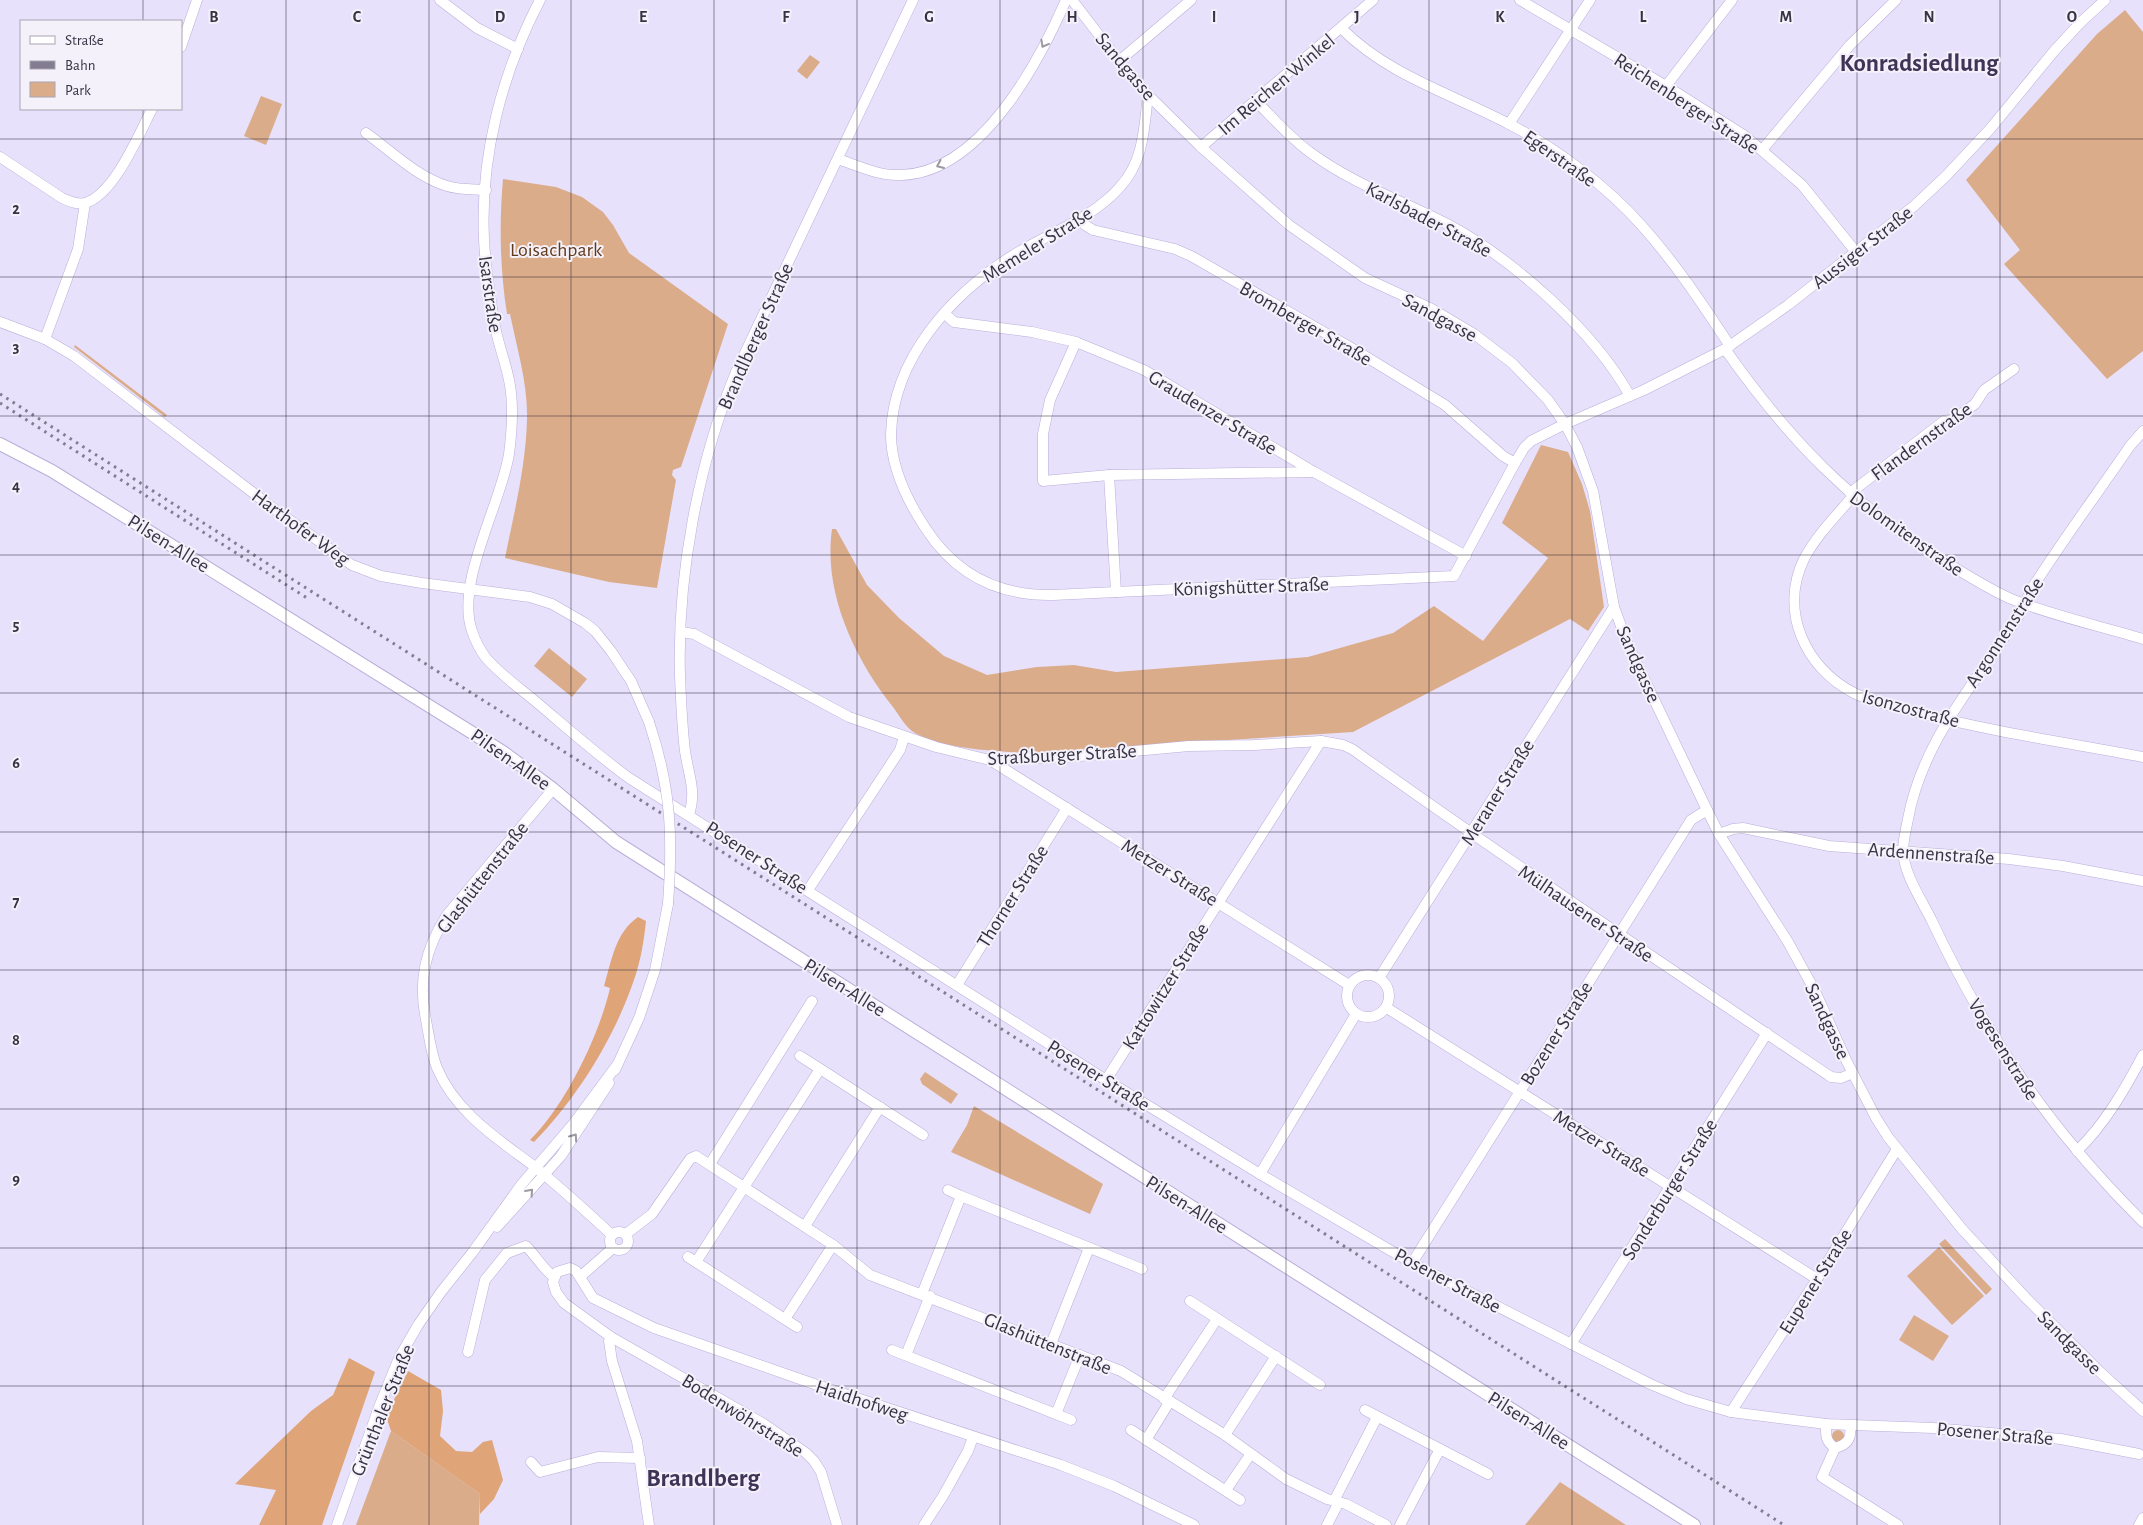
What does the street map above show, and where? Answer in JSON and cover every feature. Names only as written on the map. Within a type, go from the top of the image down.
[{"type":"main road","name":"Pilsen-Allee","points":[[0,444],[52,471],[439,710],[553,788],[616,842],[1694,1525]]},
{"type":"street","points":[[182,44],[197,0]]},
{"type":"street","points":[[440,0],[477,28],[518,49]]},
{"type":"street","name":"Isarstraße","points":[[470,590],[474,568],[502,482],[509,454],[512,422],[510,382],[494,327],[487,280],[484,238],[486,190],[492,136],[497,111],[518,49],[540,0]]},
{"type":"street","name":"Brandlberger Straße","points":[[689,814],[692,806],[693,788],[685,752],[680,675],[683,593],[691,535],[702,481],[722,404],[913,0]]},
{"type":"street","points":[[838,159],[864,169],[899,175],[928,170],[953,158],[983,134],[999,114],[1035,60],[1066,0]]},
{"type":"street","name":"Sandgasse","points":[[1072,0],[1148,95],[1202,147],[1289,225],[1350,269],[1455,322],[1498,351],[1529,379],[1565,424],[1577,447],[1597,503],[1614,607],[1628,645],[1719,834],[1802,966],[1876,1118],[1897,1149],[1962,1229],[2025,1297],[2099,1371],[2143,1411]]},
{"type":"street","points":[[1119,61],[1190,0]]},
{"type":"street","name":"Im Reichen Winkel","points":[[1202,147],[1342,29],[1373,0]]},
{"type":"street","name":"Reichenberger Straße","points":[[1520,0],[1722,120],[1762,150],[1802,185],[1856,252]]},
{"type":"street","points":[[1509,124],[1590,0]]},
{"type":"street","points":[[1666,86],[1732,0]]},
{"type":"street","points":[[1762,150],[1850,45],[1896,0]]},
{"type":"street","name":"Aussiger Straße","points":[[1454,576],[1515,463],[1524,448],[1531,441],[1630,396],[1727,348],[1788,305],[1914,206],[1968,154],[2055,50],[2105,0]]},
{"type":"street","name":"Egerstraße","points":[[1342,29],[1355,42],[1392,67],[1509,124],[1553,151],[1604,189],[1625,208],[1669,259],[1727,348]]},
{"type":"street","name":"Memeler Straße","points":[[1048,595],[1018,594],[995,587],[976,578],[941,549],[914,511],[904,489],[893,454],[891,435],[894,411],[900,386],[924,340],[944,313],[970,286],[1045,237],[1081,218],[1110,197],[1130,174],[1137,161],[1142,144],[1148,95]]},
{"type":"street","name":"Karlsbader Straße","points":[[1256,101],[1286,132],[1310,153],[1361,183],[1450,226],[1502,259],[1554,303],[1576,326],[1620,378],[1630,396]]},
{"type":"street","points":[[0,157],[62,198],[73,203],[85,203],[105,189],[116,177],[151,110]]},
{"type":"street","points":[[366,133],[424,176],[436,182],[459,188],[486,190]]},
{"type":"street","points":[[45,339],[78,249],[85,203]]},
{"type":"street","name":"Bromberger Straße","points":[[1081,218],[1093,230],[1175,250],[1191,256],[1355,350],[1445,405],[1503,456],[1515,463]]},
{"type":"street","name":"Graudenzer Straße","points":[[944,313],[954,322],[1032,332],[1076,342],[1144,370],[1314,472],[1466,556]]},
{"type":"street","name":"Harthofer Weg","points":[[0,322],[45,339],[74,356],[273,508],[352,565],[382,576],[530,597],[552,604],[595,631],[631,681],[649,722],[665,778],[670,814],[671,858],[668,904]]},
{"type":"street","points":[[1076,342],[1050,400],[1043,434],[1043,481],[1109,476],[1314,472]]},
{"type":"street","name":"Dolomitenstraße","points":[[1727,348],[1780,423],[1827,472],[1851,495],[1921,547],[1996,592],[2024,604],[2143,639]]},
{"type":"street","name":"Flandernstraße","points":[[1851,495],[1944,421],[1954,420],[1975,404],[1984,390],[2014,369]]},
{"type":"street","name":"Argonnenstraße","points":[[1903,851],[1914,789],[1924,763],[1946,720],[2060,547],[2130,446],[2143,431]]},
{"type":"street","points":[[1109,476],[1116,592]]},
{"type":"street","name":"Isonzostraße","points":[[1851,495],[1812,546],[1798,576],[1794,601],[1796,619],[1801,636],[1814,660],[1826,674],[1848,689],[1869,699],[1946,720],[2143,757]]},
{"type":"street","name":"Königshütter Straße","points":[[1048,595],[1454,576]]},
{"type":"street","name":"Posener Straße","points":[[470,590],[469,614],[471,629],[485,656],[495,668],[609,764],[1106,1080],[1260,1174],[1412,1263],[1668,1392],[1706,1406],[1730,1412],[1826,1424],[1933,1428],[2008,1434],[2092,1444],[2139,1454]]},
{"type":"street","name":"Meraner Straße","points":[[1379,978],[1614,607]]},
{"type":"street","name":"Straßburger Straße","points":[[681,632],[694,634],[849,717],[904,737],[957,753],[990,760],[1069,757],[1189,746],[1254,746],[1321,741]]},
{"type":"street","points":[[808,890],[900,750],[904,737]]},
{"type":"street","name":"Mülhausener Straße","points":[[1321,741],[1344,745],[1352,749],[1470,834],[1831,1077],[1841,1078],[1853,1073]]},
{"type":"street","name":"Kattowitzer Straße","points":[[1106,1080],[1321,741]]},
{"type":"street","name":"Metzer Straße","points":[[990,760],[1349,985]]},
{"type":"street","name":"Glashüttenstraße","points":[[536,1168],[475,1121],[445,1084],[432,1051],[424,1009],[422,979],[430,946],[447,916],[553,788]]},
{"type":"street","name":"Thorner Straße","points":[[957,985],[1067,808]]},
{"type":"street","name":"Bozener Straße","points":[[1412,1263],[1691,820],[1707,810]]},
{"type":"street","name":"Ardennenstraße","points":[[1719,834],[1733,829],[1744,828],[1829,846],[2018,860],[2143,881]]},
{"type":"street","name":"Vogesenstraße","points":[[1903,851],[1912,879],[1949,958],[1996,1040],[2035,1099],[2077,1151],[2143,1222]]},
{"type":"street","name":"Grünthaler Straße","points":[[472,1253],[545,1176],[565,1151],[601,1097],[639,1018],[655,970],[668,904]]},
{"type":"street","points":[[1366,974],[1379,978],[1388,988],[1387,1008],[1376,1016],[1369,1017],[1356,1014],[1351,1010],[1346,998],[1349,985],[1360,976],[1366,974]]},
{"type":"street","points":[[710,1164],[812,1001]]},
{"type":"street","name":"Metzer Straße","points":[[1387,1008],[1817,1279]]},
{"type":"street","points":[[1260,1174],[1356,1014]]},
{"type":"street","name":"Sonderburger Straße","points":[[1571,1344],[1767,1033]]},
{"type":"street","points":[[2077,1151],[2108,1114],[2143,1055]]},
{"type":"street","points":[[800,1056],[923,1135]]},
{"type":"street","name":"Grünthaler Straße","points":[[337,1525],[378,1407],[399,1358],[440,1292],[472,1253],[521,1184],[574,1122],[617,1064]]},
{"type":"street","points":[[797,1327],[692,1259],[745,1187],[820,1069]]},
{"type":"street","points":[[805,1226],[880,1107]]},
{"type":"street","name":"Eupener Straße","points":[[1730,1412],[1817,1279],[1897,1149]]},
{"type":"street","name":"Glashüttenstraße","points":[[626,1234],[652,1214],[690,1159],[696,1156],[833,1244],[870,1275],[926,1295],[1120,1372],[1225,1436],[1286,1479],[1386,1525]]},
{"type":"street","points":[[536,1168],[612,1234]]},
{"type":"street","points":[[948,1190],[1142,1269]]},
{"type":"street","points":[[906,1355],[961,1196]]},
{"type":"street","points":[[612,1234],[621,1231],[626,1234],[628,1243],[625,1248],[619,1250],[613,1248]]},
{"type":"street","points":[[612,1234],[610,1240],[613,1248]]},
{"type":"street","points":[[785,1320],[833,1244]]},
{"type":"street","points":[[468,1352],[485,1280],[507,1254],[526,1246],[539,1260],[545,1271],[554,1277],[557,1272],[570,1268],[581,1276],[613,1248]]},
{"type":"street","points":[[1051,1344],[1089,1248]]},
{"type":"street","name":"Haidhofweg","points":[[581,1276],[588,1292],[593,1298],[654,1328],[973,1437],[1061,1465],[1114,1486],[1194,1525]]},
{"type":"street","name":"Bodenwöhrstraße","points":[[554,1277],[556,1292],[564,1302],[611,1337],[764,1424],[806,1453],[821,1472],[837,1525]]},
{"type":"street","points":[[1190,1301],[1320,1385]]},
{"type":"street","points":[[1146,1440],[1167,1400],[1217,1319]]},
{"type":"street","points":[[611,1337],[609,1341],[612,1361],[638,1441],[649,1525]]},
{"type":"street","points":[[892,1350],[1071,1420]]},
{"type":"street","points":[[1056,1414],[1080,1355]]},
{"type":"street","points":[[1225,1436],[1276,1356]]},
{"type":"street","points":[[1365,1410],[1488,1474]]},
{"type":"street","points":[[1327,1525],[1336,1502],[1378,1417]]},
{"type":"street","points":[[1826,1424],[1825,1437],[1829,1444],[1835,1448],[1843,1446],[1848,1441],[1851,1433],[1850,1426]]},
{"type":"street","points":[[1131,1430],[1240,1500]]},
{"type":"street","points":[[924,1525],[943,1496],[968,1451],[973,1437]]},
{"type":"street","points":[[1835,1448],[1822,1477],[1898,1525]]},
{"type":"street","points":[[1400,1525],[1440,1449]]},
{"type":"street","points":[[1226,1490],[1250,1455]]},
{"type":"street","points":[[531,1462],[540,1472],[598,1457],[640,1458]]},
{"type":"street","points":[[2139,1525],[2143,1518]]},
{"type":"green space","points":[[2125,10],[2143,32],[2143,351],[2107,379],[2004,264],[2020,250],[1966,180],[2097,34]]},
{"type":"green space","points":[[810,55],[820,62],[807,79],[797,71]]},
{"type":"green space","points":[[261,96],[282,104],[266,145],[244,136]]},
{"type":"green space","name":"Loisachpark","points":[[503,179],[556,187],[582,197],[603,212],[629,253],[728,324],[681,467],[673,470],[672,475],[676,480],[657,588],[609,582],[505,558],[522,472],[527,406],[524,380],[510,314],[507,314],[503,280],[501,213]]},
{"type":"green space","points":[[75,345],[167,415],[165,417],[74,347]]},
{"type":"green space","points":[[1541,445],[1568,452],[1582,484],[1590,511],[1604,607],[1588,631],[1570,619],[1353,732],[1026,753],[969,748],[940,743],[912,731],[879,688],[854,646],[837,600],[832,576],[830,553],[832,529],[836,529],[867,585],[899,618],[944,656],[987,675],[1037,667],[1074,665],[1116,672],[1308,657],[1393,633],[1434,606],[1483,641],[1548,558],[1502,523]]},
{"type":"green space","points":[[549,648],[587,679],[572,697],[534,666]]},
{"type":"green space","points":[[925,1072],[958,1094],[951,1104],[922,1084],[920,1079]]},
{"type":"green space","points":[[974,1106],[1103,1184],[1090,1214],[951,1152],[967,1125]]},
{"type":"green space","points":[[1945,1239],[1992,1289],[1986,1295],[1939,1244]]},
{"type":"green space","points":[[1939,1247],[1984,1296],[1952,1325],[1907,1276]]},
{"type":"green space","points":[[1914,1315],[1949,1336],[1933,1361],[1899,1340]]},
{"type":"green space","points":[[1836,1430],[1840,1430],[1844,1436],[1840,1442],[1836,1442],[1832,1438],[1832,1434]]},
{"type":"green space","points":[[391,1431],[480,1494],[479,1525],[356,1525]]},
{"type":"green space","points":[[1560,1482],[1626,1525],[1525,1525]]},
{"type":"shaded area","points":[[638,917],[646,921],[642,949],[635,977],[617,1022],[594,1065],[580,1086],[566,1106],[534,1142],[530,1140],[556,1109],[568,1090],[589,1048],[605,1007],[610,988],[604,986],[615,948],[624,931]]},
{"type":"shaded area","points":[[349,1358],[375,1372],[322,1525],[259,1525],[276,1490],[235,1484],[311,1411],[333,1395]]},
{"type":"shaded area","points":[[408,1371],[441,1390],[443,1411],[440,1436],[456,1451],[472,1452],[483,1442],[492,1440],[503,1480],[494,1499],[480,1514],[480,1494],[391,1431],[386,1416]]},
{"type":"railway","points":[[0,394],[1784,1525]]},
{"type":"railway","points":[[0,403],[307,598]]},
{"type":"district","name":"Konradsiedlung","points":[[1919,62]]},
{"type":"district","name":"Brandlberg","points":[[703,1477]]}]
